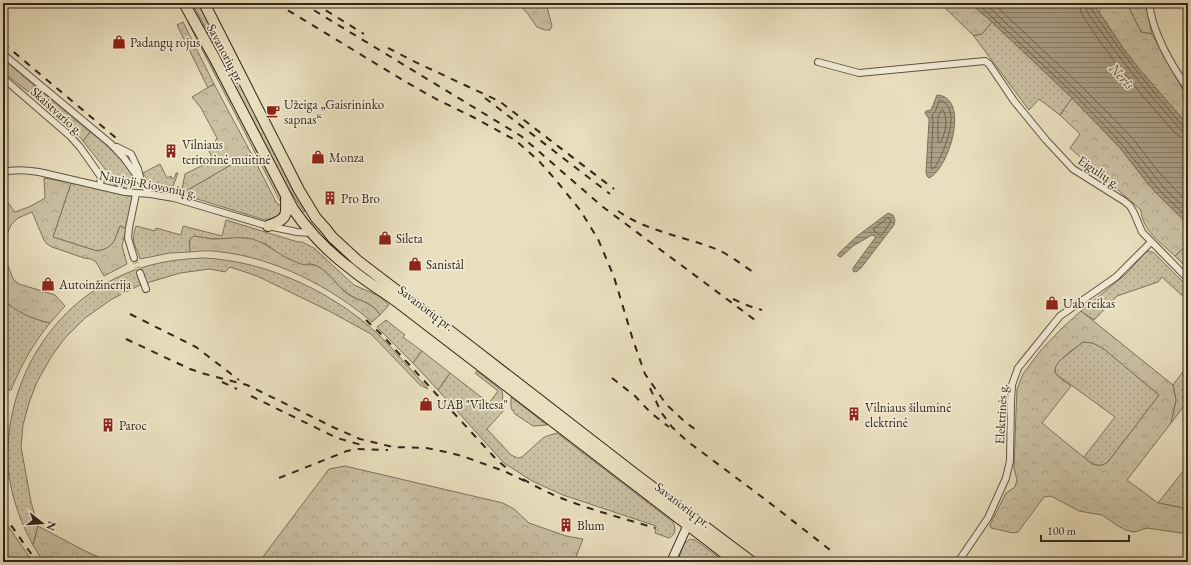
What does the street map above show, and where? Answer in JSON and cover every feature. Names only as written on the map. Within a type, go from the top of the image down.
[{"type":"highway","name":"Savanorių pr.","points":[[184,3],[215,59],[285,195],[311,233],[350,269],[396,301],[690,520],[752,562]]},
{"type":"highway","name":"Savanorių pr.","points":[[204,3],[299,190],[316,218],[332,237],[358,261],[635,474],[690,520],[736,562]]},
{"type":"highway","points":[[215,59],[215,54],[218,50],[227,50]]},
{"type":"highway","points":[[268,226],[281,221],[285,217],[287,210],[285,195]]},
{"type":"highway","points":[[311,233],[325,228]]},
{"type":"main road","points":[[671,562],[690,520]]},
{"type":"street","points":[[1149,3],[1152,22],[1158,38],[1188,89]]},
{"type":"street","points":[[3,54],[112,144],[131,154],[142,181],[150,194]]},
{"type":"street","name":"Eigulių g.","points":[[818,62],[859,73],[985,61],[989,64],[1014,100],[1046,140],[1073,169],[1130,206],[1142,232],[1188,279]]},
{"type":"street","name":"Skaistvario g.","points":[[3,78],[70,136],[80,147],[100,177],[100,186]]},
{"type":"street","name":"Naujoji Riovonių g.","points":[[3,172],[25,170],[125,192],[174,198],[268,226],[297,232],[311,233]]},
{"type":"street","points":[[134,258],[128,238],[136,194]]},
{"type":"street","name":"Elektrinės g.","points":[[958,562],[988,518],[1006,478],[1010,461],[1012,385],[1018,368],[1060,316],[1116,277],[1151,242]]},
{"type":"street","points":[[140,273],[146,290]]},
{"type":"green space","points":[[192,3],[199,3],[218,42],[218,46],[215,46]]},
{"type":"green space","points":[[518,3],[546,3],[552,26],[550,30],[537,27]]},
{"type":"green space","points":[[940,3],[970,3],[992,22],[982,34],[973,35]]},
{"type":"green space","points":[[1103,3],[1128,3],[1141,32],[1152,34],[1185,94],[1188,96],[1188,125],[1140,70],[1123,48],[1099,12]]},
{"type":"green space","points":[[1128,3],[1147,3],[1152,34],[1141,32]]},
{"type":"green space","points":[[189,21],[282,197],[282,202],[280,201],[188,22]]},
{"type":"green space","points":[[183,22],[214,84],[208,88],[177,25]]},
{"type":"green space","points":[[992,22],[1072,98],[1060,115],[1039,99],[1029,110],[973,35],[982,34]]},
{"type":"green space","points":[[224,54],[294,192],[306,211],[304,212],[286,185],[220,58]]},
{"type":"green space","points":[[3,59],[90,132],[83,141],[64,117],[3,72]]},
{"type":"green space","points":[[214,84],[251,153],[181,194],[185,174],[213,160],[209,151],[217,138],[201,108],[192,97]]},
{"type":"green space","points":[[1072,98],[1121,149],[1157,194],[1188,224],[1188,244],[1175,256],[1153,236],[1145,224],[1141,210],[1070,148],[1080,134],[1060,115]]},
{"type":"green space","points":[[90,132],[121,159],[135,181],[132,187],[122,188],[110,181],[108,178],[110,175],[83,141]]},
{"type":"green space","points":[[251,153],[276,202],[281,206],[281,212],[275,217],[265,220],[181,194]]},
{"type":"green space","points":[[160,164],[167,178],[171,176],[172,179],[175,177],[176,173],[178,173],[172,189],[154,186],[143,173]]},
{"type":"green space","points":[[44,178],[71,183],[53,237],[97,251],[107,248],[113,243],[120,226],[126,229],[122,246],[127,264],[104,276],[96,262],[91,259],[84,258],[47,244],[32,212],[18,218],[11,225],[7,234],[4,255],[13,279],[19,284],[55,295],[65,306],[50,323],[13,308],[3,299],[3,197],[15,212],[31,206],[45,198]]},
{"type":"green space","points":[[71,183],[133,197],[126,229],[120,226],[113,243],[107,248],[97,251],[53,237]]},
{"type":"green space","points":[[226,220],[302,242],[314,248],[354,285],[379,296],[389,305],[380,315],[377,310],[369,304],[347,293],[319,267],[311,264],[303,265],[282,256],[266,244],[245,238],[213,239],[194,236],[189,241],[190,252],[170,253],[140,259],[134,243],[136,226],[155,231],[156,228],[181,235],[183,226],[222,236]]},
{"type":"green space","points":[[194,236],[213,239],[247,238],[256,240],[303,265],[319,267],[326,272],[345,292],[372,306],[380,315],[372,322],[339,297],[320,286],[301,276],[262,261],[241,255],[217,251],[190,252],[190,241]]},
{"type":"green space","points":[[1188,244],[1188,269],[1175,256]]},
{"type":"green space","points":[[1149,251],[1154,253],[1188,287],[1188,301],[1162,277],[1158,282],[1117,296],[1094,320],[1081,311],[1126,274],[1146,252]]},
{"type":"green space","points":[[204,258],[228,260],[275,272],[320,293],[341,305],[361,319],[379,335],[428,389],[420,385],[371,334],[329,311],[257,276],[230,267],[225,272],[210,269],[180,273],[140,285],[112,299],[85,318],[65,338],[51,357],[37,382],[23,425],[21,447],[31,502],[38,526],[33,545],[15,503],[9,476],[8,446],[12,416],[20,387],[32,360],[48,335],[67,312],[90,293],[116,278],[137,269],[170,261]]},
{"type":"green space","points":[[3,299],[25,314],[50,323],[28,355],[11,390],[3,389]]},
{"type":"green space","points":[[1081,311],[1173,385],[1176,400],[1171,423],[1127,480],[1158,503],[1188,509],[1188,534],[1147,528],[1134,532],[1126,530],[1102,515],[1079,511],[1051,496],[1044,497],[1018,532],[1013,533],[991,528],[990,525],[1006,493],[1015,487],[1017,480],[1014,468],[1017,389],[1023,374],[1041,350]],"holes":[[[1083,342],[1093,343],[1104,349],[1159,395],[1108,462],[1100,465],[1092,464],[1042,423],[1071,386],[1057,376],[1055,370],[1056,366],[1064,356]]]},
{"type":"green space","points":[[386,320],[405,335],[403,337],[422,351],[413,363],[377,327]]},
{"type":"green space","points":[[1083,342],[1093,343],[1104,349],[1159,395],[1108,462],[1102,465],[1093,464],[1084,457],[1115,417],[1056,374],[1055,369],[1057,363]]},
{"type":"green space","points":[[422,351],[450,373],[438,390],[413,363]]},
{"type":"green space","points":[[1188,365],[1188,401],[1171,423],[1176,400],[1173,385]]},
{"type":"green space","points":[[477,371],[502,391],[504,410],[487,429],[511,455],[518,458],[522,457],[543,438],[557,433],[673,522],[675,529],[673,535],[669,538],[655,533],[656,526],[563,495],[532,481],[504,463],[438,390],[450,373],[489,403],[498,391],[475,373]]},
{"type":"green space","points":[[511,397],[547,425],[533,426],[515,414],[511,408]]},
{"type":"green space","points":[[1188,465],[1188,509],[1158,503]]},
{"type":"green space","points":[[345,466],[503,503],[514,509],[529,523],[566,536],[583,539],[574,562],[259,562],[329,469]]},
{"type":"green space","points":[[3,519],[33,562],[3,562]]},
{"type":"green space","points":[[38,526],[85,551],[110,562],[56,562],[49,559],[42,560],[33,545]]},
{"type":"green space","points":[[690,539],[695,540],[721,559],[719,562],[677,562],[684,544]]},
{"type":"water","name":"Neris","points":[[970,3],[1093,3],[1123,48],[1140,70],[1188,125],[1188,224],[1157,194],[1121,149],[1072,98]]},
{"type":"water","points":[[937,95],[947,99],[953,108],[955,120],[949,148],[943,162],[936,172],[929,178],[926,172],[929,119],[925,113],[926,111],[931,110]]},
{"type":"water","points":[[888,213],[893,215],[895,220],[894,225],[861,268],[856,272],[853,271],[853,268],[875,236],[872,235],[853,246],[841,257],[838,256],[838,254],[856,237]]},
{"type":"tunnel","points":[[134,258],[140,273]]},
{"type":"railway","points":[[276,3],[406,82],[515,140],[538,160],[580,210],[598,239],[614,277],[645,374],[666,404],[696,430]]},
{"type":"railway","points":[[302,3],[521,136],[603,207],[759,323]]},
{"type":"railway","points":[[314,3],[364,34]]},
{"type":"railway","points":[[3,43],[116,138]]},
{"type":"railway","points":[[388,48],[499,101],[614,189]]},
{"type":"railway","points":[[485,98],[610,194]]},
{"type":"railway","points":[[618,211],[653,229],[704,244],[721,251],[755,273]]},
{"type":"railway","points":[[733,299],[762,310]]},
{"type":"railway","points":[[130,314],[196,347],[239,380]]},
{"type":"railway","points":[[366,320],[381,334],[496,459],[510,471]]},
{"type":"railway","points":[[126,339],[190,369],[247,385],[360,439],[393,447],[426,448],[462,456],[504,471],[527,482]]},
{"type":"railway","points":[[612,378],[635,396],[651,413],[669,427]]},
{"type":"railway","points":[[222,382],[237,389]]},
{"type":"railway","points":[[650,388],[661,412],[672,427],[687,441],[834,553]]},
{"type":"railway","points":[[251,396],[337,438],[365,446]]},
{"type":"railway","points":[[279,478],[347,451],[358,449],[388,450]]},
{"type":"railway","points":[[523,479],[570,502],[655,528]]},
{"type":"railway","points":[[3,514],[37,562]]},
{"type":"place","name":"Padangų rojus","points":[[119,42]]},
{"type":"place","name":"Užeiga „Gaisrininko sapnas“","points":[[273,111]]},
{"type":"place","name":"Vilniaus teritorinė muitinė","points":[[171,151]]},
{"type":"place","name":"Monza","points":[[318,157]]},
{"type":"place","name":"Pro Bro","points":[[330,198]]},
{"type":"place","name":"Sileta","points":[[385,238]]},
{"type":"place","name":"Sanistål","points":[[415,264]]},
{"type":"place","name":"Autoinžinerija","points":[[48,284]]},
{"type":"place","name":"Uab reikas","points":[[1052,303]]},
{"type":"place","name":"UAB \"Viltesa\"","points":[[426,404]]},
{"type":"place","name":"Vilniaus šiluminė elektrinė","points":[[854,414]]},
{"type":"place","name":"Paroc","points":[[108,425]]},
{"type":"place","name":"Blum","points":[[566,525]]}]
